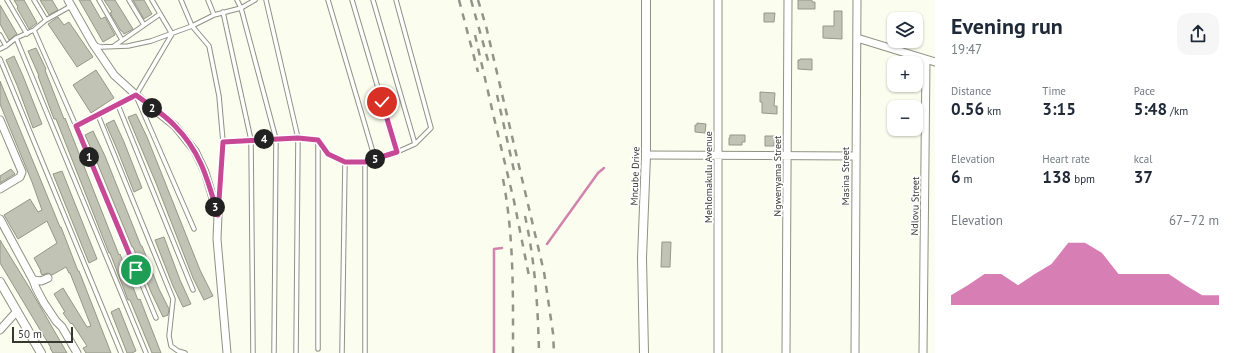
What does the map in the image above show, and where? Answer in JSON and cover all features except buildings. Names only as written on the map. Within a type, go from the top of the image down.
[{"type":"street","name":"Mncube Drive","points":[[644,353],[642,258],[646,155],[646,0]]},
{"type":"street","name":"Mehlomakulu Avenue","points":[[718,0],[718,353]]},
{"type":"street","name":"Ngwenyama Street","points":[[786,353],[788,0]]},
{"type":"street","name":"Masina Street","points":[[855,353],[857,0]]},
{"type":"street","points":[[70,3],[93,44],[114,75],[136,95],[175,126],[195,151],[205,172],[218,215],[217,252],[227,353]]},
{"type":"street","points":[[857,38],[935,62]]},
{"type":"street","name":"Ndlovu Street","points":[[923,353],[926,60]]},
{"type":"street","points":[[0,120],[2,132],[22,172],[20,177],[0,189]]},
{"type":"street","points":[[646,155],[855,156]]},
{"type":"street","points":[[0,219],[34,280],[36,288],[49,311],[56,322],[64,324],[77,353]]},
{"type":"street","points":[[34,280],[41,281],[48,278]]},
{"type":"street","points":[[0,282],[41,353]]},
{"type":"street","points":[[0,330],[17,311]]},
{"type":"lane","points":[[7,0],[27,34]]},
{"type":"lane","points":[[34,0],[46,20]]},
{"type":"lane","points":[[99,0],[122,40]]},
{"type":"lane","points":[[129,0],[144,25]]},
{"type":"lane","points":[[152,0],[172,34]]},
{"type":"lane","points":[[181,0],[192,26],[209,46],[219,96],[223,142],[218,215]]},
{"type":"lane","points":[[208,0],[214,15]]},
{"type":"lane","points":[[237,0],[241,8],[276,139],[274,352]]},
{"type":"lane","points":[[93,44],[102,47],[128,46],[151,41],[192,26],[214,15],[241,8],[254,0]]},
{"type":"lane","points":[[266,0],[298,138],[296,353]]},
{"type":"lane","points":[[328,0],[375,159]]},
{"type":"lane","points":[[352,0],[397,152]]},
{"type":"lane","points":[[373,0],[415,144]]},
{"type":"lane","points":[[223,142],[298,138],[318,140],[328,154],[345,162],[365,162],[397,152],[415,144],[431,128],[396,0]]},
{"type":"lane","points":[[0,49],[16,38],[34,30],[70,3]]},
{"type":"lane","points":[[223,12],[252,140],[253,353]]},
{"type":"lane","points":[[113,46],[160,14]]},
{"type":"lane","points":[[34,30],[76,126],[156,318]]},
{"type":"lane","points":[[76,126],[136,95],[172,34]]},
{"type":"lane","points":[[0,35],[6,46]]},
{"type":"lane","points":[[16,38],[146,353]]},
{"type":"lane","points":[[0,59],[121,353]]},
{"type":"lane","points":[[136,95],[194,229]]},
{"type":"lane","points":[[118,105],[193,290]]},
{"type":"lane","points":[[98,115],[172,299],[169,336],[171,346],[175,351],[185,353]]},
{"type":"lane","points":[[318,140],[318,349]]},
{"type":"lane","points":[[342,353],[345,162]]},
{"type":"lane","points":[[365,162],[365,353]]},
{"type":"waterway","points":[[547,244],[598,173],[604,168]]},
{"type":"waterway","points":[[494,353],[494,249],[502,248]]},
{"type":"railway","points":[[459,0],[478,72]]},
{"type":"railway","points":[[471,0],[489,64]]},
{"type":"railway","points":[[478,0],[486,26],[544,272],[553,333],[554,353]]},
{"type":"railway","points":[[475,35],[514,201],[530,281]]},
{"type":"railway","points":[[497,95],[515,175]]},
{"type":"railway","points":[[503,179],[507,200],[511,244],[513,287],[513,353]]},
{"type":"railway","points":[[525,216],[535,284],[539,353]]},
{"type":"route","points":[[136,270],[76,126],[136,95],[175,126],[195,151],[205,172],[218,215],[223,142],[298,138],[318,140],[328,154],[345,162],[365,162],[397,152],[382,102]]}]
